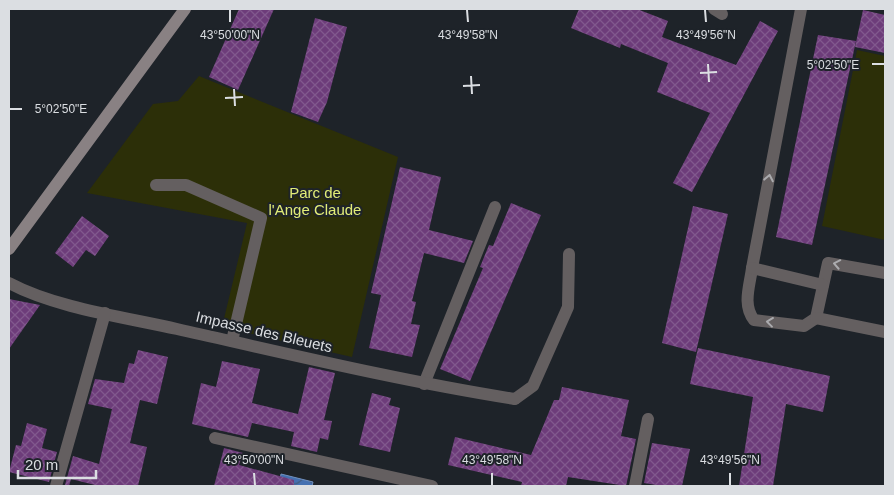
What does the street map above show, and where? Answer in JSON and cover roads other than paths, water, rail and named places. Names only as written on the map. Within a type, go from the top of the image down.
[{"type":"main road","points":[[9,248],[185,9]]},
{"type":"street","points":[[801,9],[752,268],[747,303],[749,314],[754,320],[804,326],[816,318],[828,262],[885,273]]},
{"type":"street","points":[[156,186],[186,185],[261,218],[232,342]]},
{"type":"street","points":[[424,384],[495,207]]},
{"type":"street","name":"Impasse des Bleuets","points":[[9,283],[31,295],[105,313],[424,384],[515,400],[533,386],[568,306],[569,254]]},
{"type":"street","points":[[752,268],[823,285]]},
{"type":"street","points":[[56,486],[105,313]]},
{"type":"street","points":[[816,318],[885,332]]},
{"type":"street","points":[[635,486],[648,419]]},
{"type":"street","points":[[214,438],[432,486]]},
{"type":"water","points":[[281,474],[313,482],[312,486],[279,486]]},
{"type":"park label","name":"Parc de l'Ange Claude","points":[[315,202]]}]
